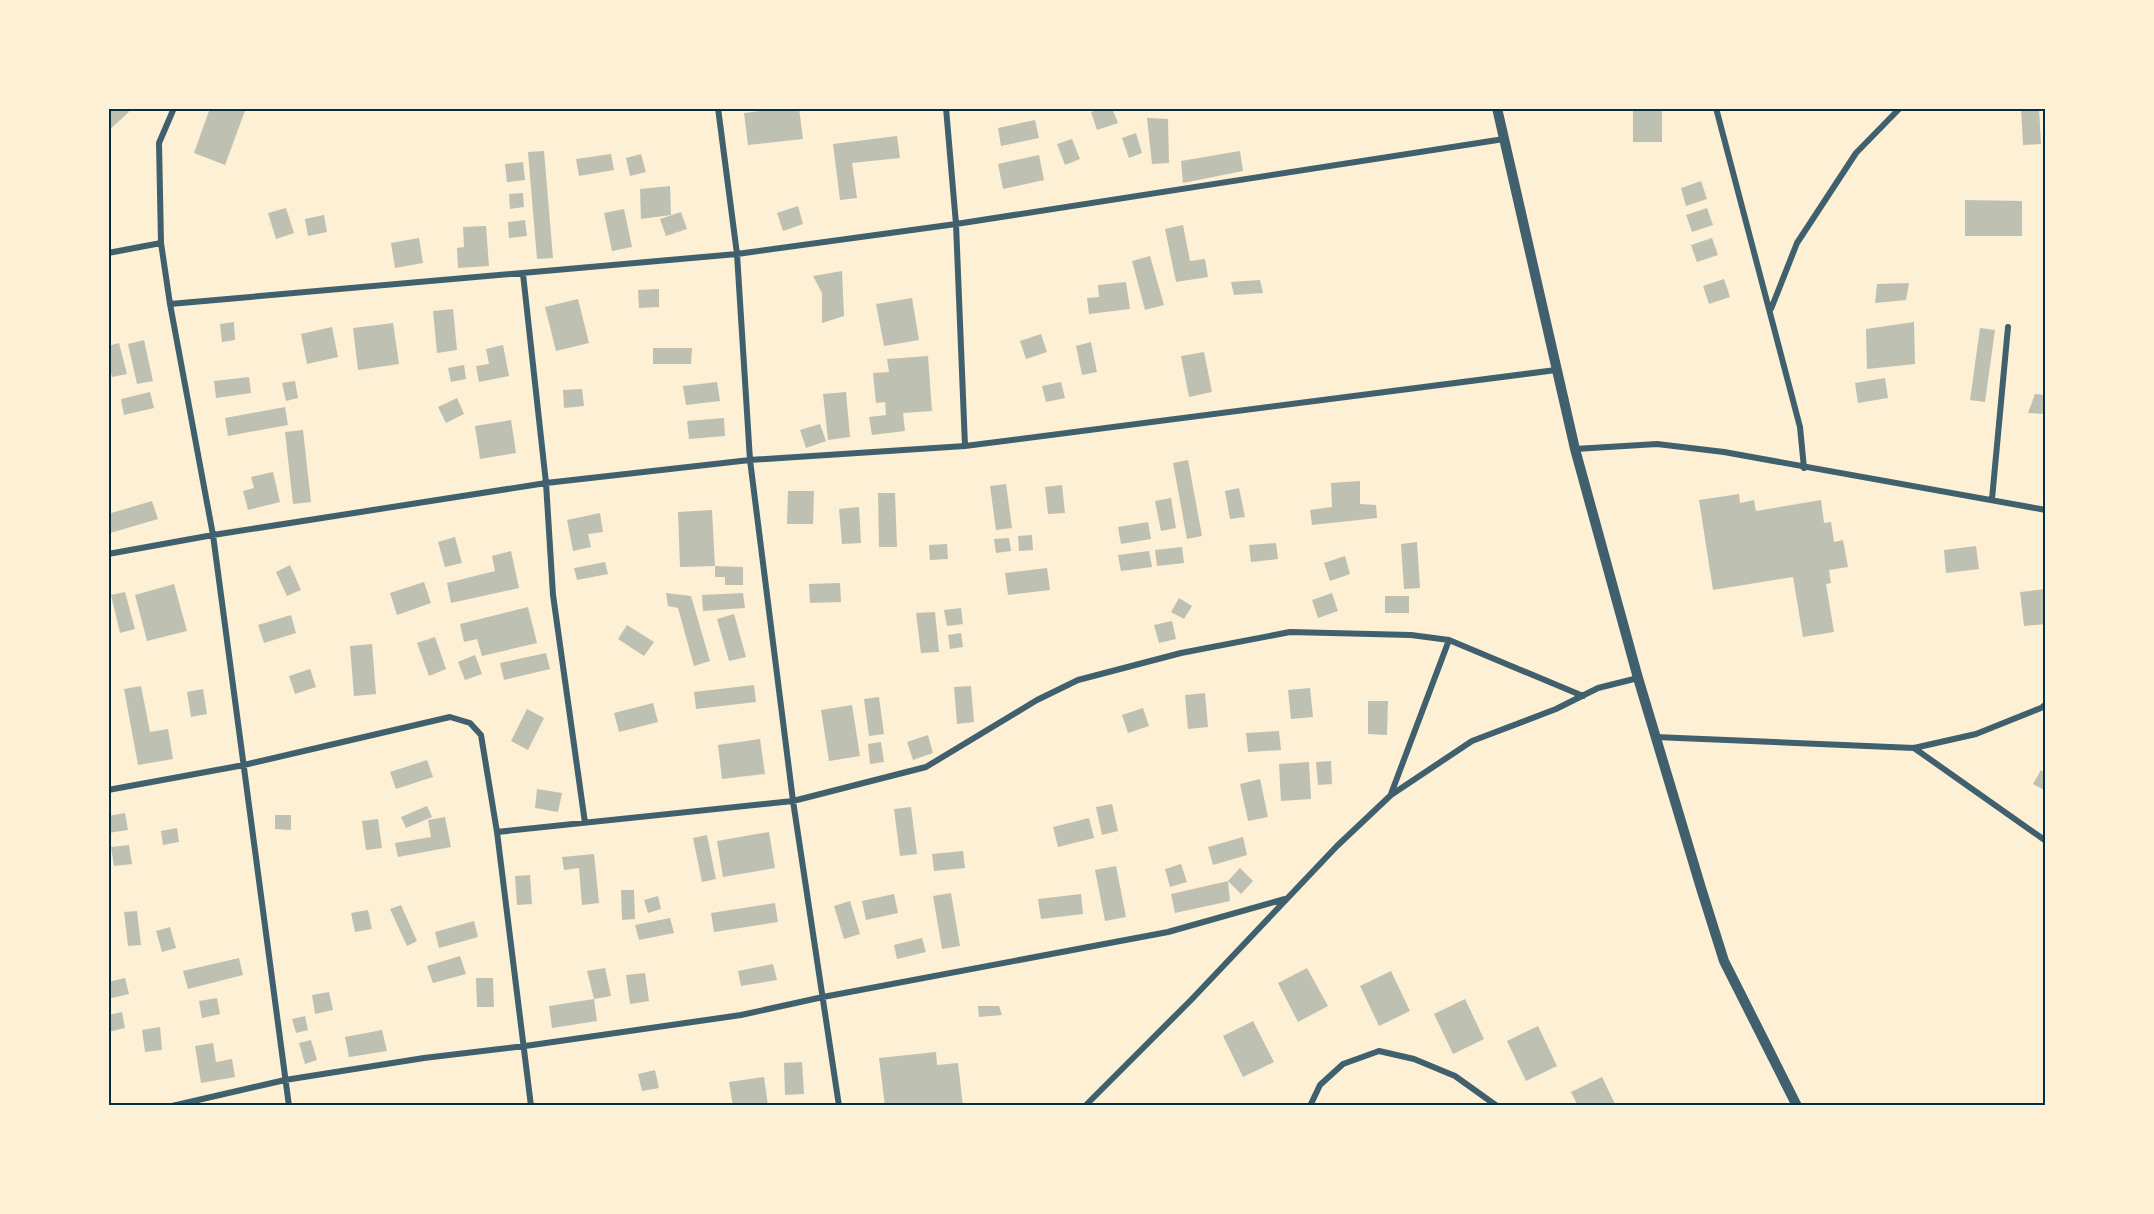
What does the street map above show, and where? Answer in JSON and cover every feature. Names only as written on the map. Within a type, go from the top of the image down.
[{"type":"street","points":[[174,108],[159,143],[161,243],[170,304],[213,535],[289,1106]]},
{"type":"street","points":[[718,108],[737,254],[750,460],[793,801],[839,1106]]},
{"type":"street","points":[[946,108],[956,224],[965,446]]},
{"type":"street","points":[[1497,108],[1575,449],[1655,737],[1724,961],[1797,1106]]},
{"type":"street","points":[[1716,108],[1800,427],[1804,468]]},
{"type":"street","points":[[1770,310],[1797,243],[1856,153],[1900,108]]},
{"type":"street","points":[[170,304],[737,254],[956,224],[1504,139]]},
{"type":"street","points":[[108,253],[161,243]]},
{"type":"street","points":[[523,274],[546,483],[553,595],[585,823]]},
{"type":"street","points":[[1992,499],[2008,327]]},
{"type":"street","points":[[108,554],[213,535],[546,483],[750,460],[965,446],[1556,370]]},
{"type":"street","points":[[1575,449],[1657,444],[1724,452],[2046,510]]},
{"type":"street","points":[[497,832],[793,801],[926,767],[1037,700],[1078,680],[1181,653],[1290,632],[1411,635],[1449,640],[1583,696]]},
{"type":"street","points":[[1391,795],[1449,640]]},
{"type":"street","points":[[1085,1106],[1191,1000],[1337,846],[1391,795],[1472,741],[1556,709],[1598,688],[1638,678]]},
{"type":"street","points":[[1655,737],[1914,748],[1976,734],[2046,704]]},
{"type":"street","points":[[108,790],[244,765],[450,717],[470,723],[481,735],[497,832],[531,1106]]},
{"type":"street","points":[[1914,748],[2046,841]]},
{"type":"street","points":[[172,1106],[285,1080],[424,1058],[741,1015],[823,997],[1168,932],[1286,899]]},
{"type":"street","points":[[1310,1106],[1320,1085],[1343,1064],[1379,1051],[1414,1059],[1455,1076],[1497,1106]]},
{"type":"building","points":[[108,108],[126,108],[129,112],[108,131]]},
{"type":"building","points":[[210,108],[246,108],[225,165],[194,153]]},
{"type":"building","points":[[799,108],[803,139],[748,145],[744,113]]},
{"type":"building","points":[[1112,108],[1118,123],[1097,130],[1091,112]]},
{"type":"building","points":[[1633,108],[1662,108],[1662,142],[1633,142]]},
{"type":"building","points":[[2021,108],[2039,108],[2041,144],[2023,145]]},
{"type":"building","points":[[1147,118],[1168,119],[1169,163],[1152,164]]},
{"type":"building","points":[[1035,120],[1039,138],[1001,146],[998,128]]},
{"type":"building","points":[[1136,133],[1142,153],[1129,158],[1122,138]]},
{"type":"building","points":[[897,136],[900,158],[852,163],[857,198],[840,200],[833,144]]},
{"type":"building","points":[[1072,139],[1080,159],[1065,165],[1057,144]]},
{"type":"building","points":[[544,151],[553,258],[537,259],[528,152]]},
{"type":"building","points":[[1240,151],[1243,171],[1183,183],[1181,161]]},
{"type":"building","points":[[611,154],[614,170],[579,176],[576,159]]},
{"type":"building","points":[[641,154],[646,172],[630,176],[626,158]]},
{"type":"building","points":[[1039,155],[1044,180],[1003,189],[998,164]]},
{"type":"building","points":[[523,162],[525,180],[507,182],[505,164]]},
{"type":"building","points":[[1701,181],[1707,199],[1686,206],[1681,188]]},
{"type":"building","points":[[670,186],[671,215],[641,219],[640,189]]},
{"type":"building","points":[[523,193],[524,207],[510,209],[509,194]]},
{"type":"building","points":[[1965,200],[2022,201],[2022,236],[1965,236]]},
{"type":"building","points":[[798,206],[803,224],[783,231],[777,213]]},
{"type":"building","points":[[286,208],[294,233],[276,239],[268,213]]},
{"type":"building","points":[[1707,208],[1713,225],[1692,232],[1686,215]]},
{"type":"building","points":[[624,209],[632,247],[612,251],[604,213]]},
{"type":"building","points":[[681,212],[687,229],[666,236],[660,219]]},
{"type":"building","points":[[324,215],[327,232],[308,236],[305,219]]},
{"type":"building","points":[[525,220],[527,236],[509,238],[508,222]]},
{"type":"building","points":[[1183,225],[1190,261],[1205,259],[1208,277],[1176,282],[1165,229]]},
{"type":"building","points":[[486,226],[489,266],[458,268],[457,248],[464,247],[463,227]]},
{"type":"building","points":[[419,238],[423,263],[395,268],[391,243]]},
{"type":"building","points":[[1712,238],[1718,255],[1697,262],[1691,245]]},
{"type":"building","points":[[1150,256],[1164,305],[1145,310],[1132,261]]},
{"type":"building","points":[[842,271],[844,316],[822,323],[822,293],[813,276]]},
{"type":"building","points":[[1724,279],[1730,297],[1709,304],[1703,286]]},
{"type":"building","points":[[1260,280],[1263,293],[1234,295],[1231,282]]},
{"type":"building","points":[[1126,282],[1130,309],[1089,314],[1087,298],[1099,297],[1098,285]]},
{"type":"building","points":[[1909,283],[1906,300],[1875,303],[1877,284]]},
{"type":"building","points":[[659,289],[659,307],[639,308],[638,290]]},
{"type":"building","points":[[912,298],[919,340],[884,346],[876,304]]},
{"type":"building","points":[[578,299],[589,343],[556,351],[545,307]]},
{"type":"building","points":[[453,309],[457,350],[437,353],[433,311]]},
{"type":"building","points":[[234,322],[235,340],[222,342],[220,324]]},
{"type":"building","points":[[1914,322],[1915,364],[1867,369],[1866,329]]},
{"type":"building","points":[[393,323],[399,364],[358,370],[353,328]]},
{"type":"building","points":[[332,327],[338,357],[307,364],[301,334]]},
{"type":"building","points":[[1980,328],[1995,330],[1985,402],[1970,400]]},
{"type":"building","points":[[1041,334],[1047,352],[1026,359],[1020,341]]},
{"type":"building","points":[[144,340],[153,381],[137,384],[128,344]]},
{"type":"building","points":[[1091,342],[1097,372],[1082,375],[1076,346]]},
{"type":"building","points":[[119,343],[127,374],[112,377],[108,346]]},
{"type":"building","points":[[503,345],[509,376],[479,382],[476,366],[489,364],[486,349]]},
{"type":"building","points":[[653,348],[692,348],[691,364],[653,364]]},
{"type":"building","points":[[1204,352],[1212,392],[1189,397],[1181,356]]},
{"type":"building","points":[[928,356],[932,411],[903,413],[905,431],[872,435],[869,417],[886,415],[885,402],[876,403],[873,373],[889,372],[887,359]]},
{"type":"building","points":[[464,365],[466,379],[451,382],[448,368]]},
{"type":"building","points":[[249,377],[251,393],[216,398],[214,381]]},
{"type":"building","points":[[1885,378],[1888,398],[1858,403],[1855,383]]},
{"type":"building","points":[[295,381],[298,398],[286,401],[282,383]]},
{"type":"building","points":[[717,382],[720,401],[686,405],[683,386]]},
{"type":"building","points":[[1061,382],[1065,398],[1046,402],[1042,386]]},
{"type":"building","points":[[582,389],[584,406],[564,408],[563,390]]},
{"type":"building","points":[[150,392],[154,408],[124,415],[121,399]]},
{"type":"building","points":[[846,392],[850,437],[828,440],[823,394]]},
{"type":"building","points":[[2035,394],[2046,395],[2046,414],[2028,413]]},
{"type":"building","points":[[457,398],[464,414],[446,423],[438,407]]},
{"type":"building","points":[[285,407],[288,425],[228,436],[225,418]]},
{"type":"building","points":[[724,418],[725,436],[689,439],[687,421]]},
{"type":"building","points":[[511,420],[516,453],[480,459],[475,426]]},
{"type":"building","points":[[820,424],[826,441],[806,448],[800,430]]},
{"type":"building","points":[[303,430],[311,502],[293,504],[285,432]]},
{"type":"building","points":[[1188,460],[1202,536],[1187,539],[1173,463]]},
{"type":"building","points":[[273,472],[280,502],[248,510],[243,491],[254,488],[251,477]]},
{"type":"building","points":[[1360,481],[1360,504],[1376,505],[1377,518],[1312,525],[1310,510],[1332,507],[1331,483]]},
{"type":"building","points":[[1006,484],[1012,528],[996,530],[990,486]]},
{"type":"building","points":[[1062,485],[1065,513],[1048,514],[1045,487]]},
{"type":"building","points":[[1239,488],[1245,517],[1230,519],[1225,491]]},
{"type":"building","points":[[788,491],[814,491],[813,524],[787,524]]},
{"type":"building","points":[[878,493],[895,493],[897,547],[879,547]]},
{"type":"building","points":[[1739,494],[1740,503],[1754,500],[1756,511],[1821,500],[1824,523],[1831,522],[1834,542],[1843,540],[1848,567],[1829,570],[1831,583],[1826,584],[1834,632],[1803,637],[1793,577],[1713,590],[1699,500]]},
{"type":"building","points":[[1171,498],[1176,528],[1161,531],[1155,501]]},
{"type":"building","points":[[152,501],[158,519],[110,533],[108,514]]},
{"type":"building","points":[[859,507],[861,543],[842,544],[839,509]]},
{"type":"building","points":[[712,510],[715,566],[680,567],[678,512]]},
{"type":"building","points":[[600,513],[603,532],[588,534],[591,547],[573,551],[567,520]]},
{"type":"building","points":[[1148,522],[1151,539],[1121,544],[1118,527]]},
{"type":"building","points":[[1032,535],[1033,550],[1019,551],[1018,536]]},
{"type":"building","points":[[455,537],[462,563],[445,567],[438,542]]},
{"type":"building","points":[[1009,538],[1011,551],[996,553],[994,539]]},
{"type":"building","points":[[1417,542],[1420,588],[1404,589],[1401,544]]},
{"type":"building","points":[[1276,543],[1278,559],[1251,562],[1249,545]]},
{"type":"building","points":[[947,544],[948,559],[930,560],[929,545]]},
{"type":"building","points":[[1976,546],[1979,569],[1946,573],[1944,550]]},
{"type":"building","points":[[1182,547],[1184,563],[1157,566],[1155,550]]},
{"type":"building","points":[[511,551],[519,588],[451,603],[447,583],[495,571],[492,556]]},
{"type":"building","points":[[1149,551],[1152,567],[1121,571],[1118,555]]},
{"type":"building","points":[[1345,556],[1350,574],[1330,581],[1324,563]]},
{"type":"building","points":[[605,562],[608,574],[577,580],[574,568]]},
{"type":"building","points":[[290,565],[301,590],[287,596],[276,572]]},
{"type":"building","points":[[715,566],[743,567],[743,585],[725,585],[725,577],[715,577]]},
{"type":"building","points":[[1047,568],[1050,590],[1008,595],[1005,573]]},
{"type":"building","points":[[424,582],[431,603],[397,615],[390,593]]},
{"type":"building","points":[[840,583],[841,602],[810,603],[809,584]]},
{"type":"building","points":[[174,584],[187,631],[147,641],[135,595]]},
{"type":"building","points":[[2046,589],[2046,624],[2024,626],[2020,592]]},
{"type":"building","points":[[125,592],[135,629],[120,633],[111,595]]},
{"type":"building","points":[[666,593],[691,596],[710,661],[694,666],[678,608],[668,606]]},
{"type":"building","points":[[743,593],[745,608],[703,611],[702,595]]},
{"type":"building","points":[[1332,593],[1338,611],[1318,618],[1312,600]]},
{"type":"building","points":[[1385,596],[1409,596],[1409,613],[1385,613]]},
{"type":"building","points":[[1179,598],[1192,606],[1184,619],[1171,612]]},
{"type":"building","points":[[528,607],[537,643],[482,656],[477,639],[464,642],[460,624]]},
{"type":"building","points":[[961,608],[963,624],[947,626],[944,610]]},
{"type":"building","points":[[935,612],[939,652],[921,653],[916,613]]},
{"type":"building","points":[[734,614],[746,657],[729,661],[717,619]]},
{"type":"building","points":[[291,615],[296,633],[264,643],[258,625]]},
{"type":"building","points":[[1172,621],[1176,639],[1159,643],[1154,625]]},
{"type":"building","points":[[627,625],[654,642],[644,656],[618,639]]},
{"type":"building","points":[[961,633],[963,647],[950,649],[948,635]]},
{"type":"building","points":[[435,637],[446,669],[429,676],[417,643]]},
{"type":"building","points":[[372,644],[376,694],[354,696],[350,646]]},
{"type":"building","points":[[546,653],[550,669],[504,680],[500,663]]},
{"type":"building","points":[[475,655],[482,674],[465,680],[458,662]]},
{"type":"building","points":[[310,669],[316,687],[295,694],[289,676]]},
{"type":"building","points":[[754,685],[756,702],[696,709],[694,692]]},
{"type":"building","points":[[141,686],[150,732],[168,729],[173,759],[138,765],[124,689]]},
{"type":"building","points":[[971,686],[974,722],[957,724],[954,687]]},
{"type":"building","points":[[1310,688],[1313,717],[1291,719],[1288,690]]},
{"type":"building","points":[[203,689],[207,714],[191,717],[187,692]]},
{"type":"building","points":[[1205,693],[1208,727],[1188,729],[1185,695]]},
{"type":"building","points":[[879,697],[884,734],[869,736],[864,699]]},
{"type":"building","points":[[1368,701],[1388,701],[1387,735],[1368,734]]},
{"type":"building","points":[[653,703],[658,722],[619,732],[614,713]]},
{"type":"building","points":[[852,705],[860,756],[829,761],[821,710]]},
{"type":"building","points":[[1143,708],[1149,726],[1128,733],[1122,715]]},
{"type":"building","points":[[527,709],[544,718],[528,750],[511,741]]},
{"type":"building","points":[[1279,731],[1281,750],[1248,752],[1246,733]]},
{"type":"building","points":[[928,735],[933,753],[913,760],[907,742]]},
{"type":"building","points":[[760,739],[765,774],[722,779],[718,745]]},
{"type":"building","points":[[881,742],[884,762],[870,764],[868,744]]},
{"type":"building","points":[[427,760],[433,777],[396,789],[390,772]]},
{"type":"building","points":[[1331,761],[1332,784],[1318,785],[1316,762]]},
{"type":"building","points":[[1309,762],[1311,799],[1281,801],[1279,764]]},
{"type":"building","points":[[2041,770],[2046,773],[2046,791],[2033,784]]},
{"type":"building","points":[[1260,779],[1268,817],[1248,821],[1240,784]]},
{"type":"building","points":[[537,789],[562,793],[558,812],[535,808]]},
{"type":"building","points":[[1112,804],[1118,831],[1102,835],[1096,807]]},
{"type":"building","points":[[427,806],[432,817],[406,828],[401,817]]},
{"type":"building","points":[[911,807],[917,854],[900,856],[894,809]]},
{"type":"building","points":[[125,813],[128,830],[108,833],[108,816]]},
{"type":"building","points":[[275,815],[291,815],[291,830],[275,829]]},
{"type":"building","points":[[445,817],[451,847],[398,857],[395,843],[431,837],[428,820]]},
{"type":"building","points":[[1089,818],[1094,838],[1058,847],[1053,827]]},
{"type":"building","points":[[378,819],[382,848],[366,850],[362,821]]},
{"type":"building","points":[[177,828],[179,842],[163,845],[161,831]]},
{"type":"building","points":[[769,832],[775,868],[723,877],[717,841]]},
{"type":"building","points":[[707,835],[716,879],[702,882],[693,838]]},
{"type":"building","points":[[1243,837],[1247,855],[1213,865],[1208,847]]},
{"type":"building","points":[[129,845],[132,864],[114,866],[111,847]]},
{"type":"building","points":[[963,851],[965,868],[934,871],[932,854]]},
{"type":"building","points":[[594,854],[599,903],[582,905],[579,868],[564,870],[562,857]]},
{"type":"building","points":[[1181,864],[1187,882],[1170,887],[1165,869]]},
{"type":"building","points":[[1116,866],[1126,917],[1105,921],[1095,870]]},
{"type":"building","points":[[1240,868],[1253,881],[1241,894],[1228,881]]},
{"type":"building","points":[[530,875],[532,904],[517,905],[515,876]]},
{"type":"building","points":[[1228,881],[1230,901],[1175,913],[1171,894]]},
{"type":"building","points":[[621,890],[634,890],[635,919],[622,920]]},
{"type":"building","points":[[951,893],[960,946],[942,949],[933,896]]},
{"type":"building","points":[[894,894],[898,913],[866,920],[862,901]]},
{"type":"building","points":[[1081,894],[1083,914],[1041,919],[1038,899]]},
{"type":"building","points":[[658,896],[661,909],[648,913],[644,900]]},
{"type":"building","points":[[850,901],[860,934],[844,939],[834,906]]},
{"type":"building","points":[[775,903],[778,922],[714,932],[711,913]]},
{"type":"building","points":[[401,905],[417,941],[407,946],[390,909]]},
{"type":"building","points":[[368,910],[372,929],[355,932],[351,913]]},
{"type":"building","points":[[137,911],[141,945],[128,946],[124,912]]},
{"type":"building","points":[[670,918],[674,933],[639,940],[635,925]]},
{"type":"building","points":[[474,921],[478,937],[439,948],[435,932]]},
{"type":"building","points":[[170,927],[176,948],[162,952],[156,931]]},
{"type":"building","points":[[922,938],[926,952],[897,959],[894,945]]},
{"type":"building","points":[[460,956],[466,974],[433,983],[427,966]]},
{"type":"building","points":[[239,958],[243,975],[188,989],[183,971]]},
{"type":"building","points":[[773,964],[777,980],[741,986],[738,971]]},
{"type":"building","points":[[605,968],[611,996],[594,999],[587,971]]},
{"type":"building","points":[[1307,968],[1328,1006],[1298,1022],[1278,983]]},
{"type":"building","points":[[1391,971],[1410,1011],[1379,1026],[1360,986]]},
{"type":"building","points":[[645,973],[649,1001],[630,1004],[626,975]]},
{"type":"building","points":[[125,978],[129,994],[108,999],[108,982]]},
{"type":"building","points":[[476,978],[493,978],[494,1007],[477,1007]]},
{"type":"building","points":[[329,992],[333,1010],[315,1014],[312,995]]},
{"type":"building","points":[[217,998],[220,1014],[202,1018],[199,1001]]},
{"type":"building","points":[[594,999],[597,1021],[552,1028],[549,1006]]},
{"type":"building","points":[[1465,999],[1484,1039],[1453,1054],[1434,1014]]},
{"type":"building","points":[[978,1006],[999,1006],[1002,1015],[979,1017]]},
{"type":"building","points":[[122,1012],[125,1028],[108,1032],[108,1015]]},
{"type":"building","points":[[305,1016],[308,1030],[296,1033],[292,1019]]},
{"type":"building","points":[[1253,1021],[1274,1062],[1243,1077],[1223,1036]]},
{"type":"building","points":[[1538,1026],[1557,1066],[1526,1081],[1507,1041]]},
{"type":"building","points":[[160,1027],[162,1050],[145,1052],[142,1030]]},
{"type":"building","points":[[382,1030],[387,1051],[349,1057],[345,1037]]},
{"type":"building","points":[[311,1040],[317,1060],[305,1064],[299,1043]]},
{"type":"building","points":[[213,1043],[216,1062],[232,1059],[235,1077],[201,1083],[195,1046]]},
{"type":"building","points":[[936,1052],[937,1065],[958,1063],[963,1106],[885,1106],[879,1058]]},
{"type":"building","points":[[802,1062],[804,1094],[785,1095],[784,1063]]},
{"type":"building","points":[[655,1070],[659,1088],[642,1091],[638,1074]]},
{"type":"building","points":[[764,1077],[768,1106],[733,1106],[729,1082]]},
{"type":"building","points":[[1602,1077],[1616,1106],[1578,1106],[1571,1092]]}]
